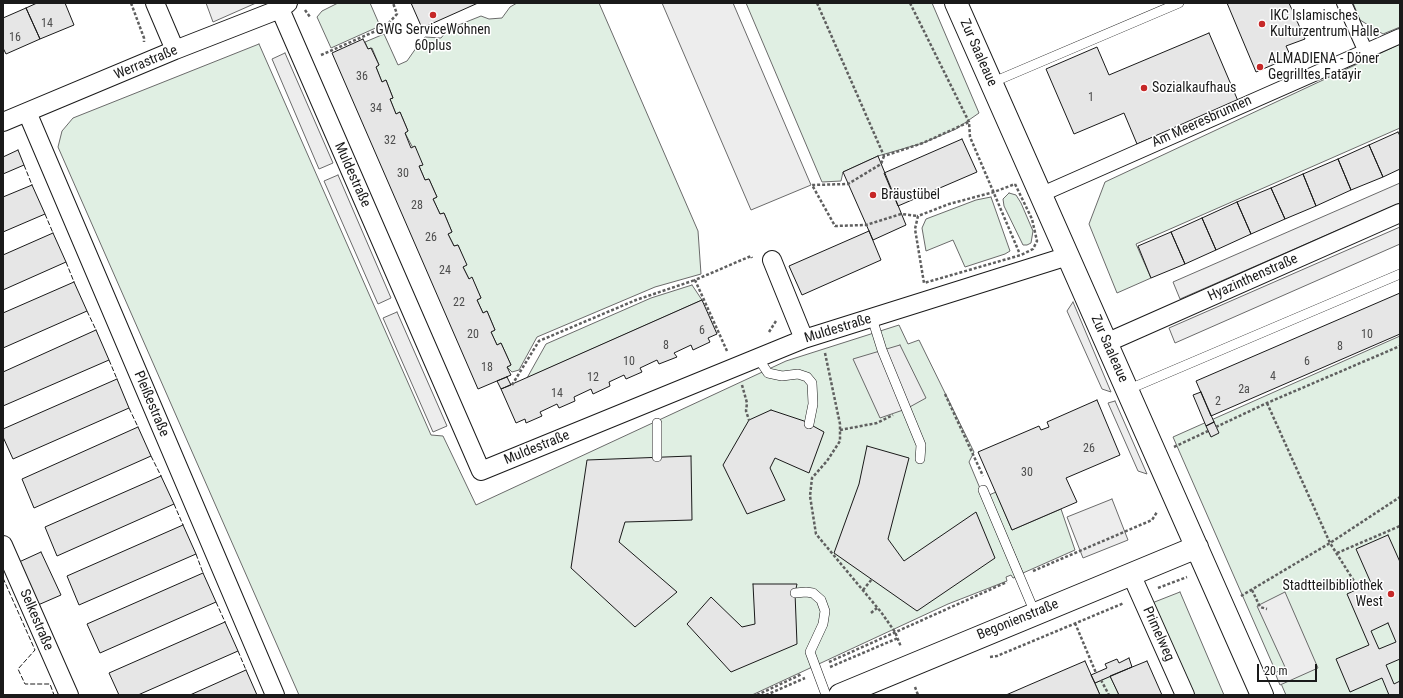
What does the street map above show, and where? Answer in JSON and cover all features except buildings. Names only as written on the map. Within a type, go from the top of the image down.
[{"type":"street","points":[[155,3],[175,50]]},
{"type":"street","name":"Zur Saaleaue","points":[[956,3],[1262,695]]},
{"type":"street","points":[[1344,3],[1364,50]]},
{"type":"street","name":"Werrastraße","points":[[3,122],[284,6]]},
{"type":"street","name":"Muldestraße","points":[[284,6],[481,471],[804,339],[1068,256]]},
{"type":"street","name":"Am Meeresbrunnen","points":[[1040,195],[1364,50],[1400,36]]},
{"type":"street","name":"Pleißestraße","points":[[27,112],[275,695]]},
{"type":"street","name":"Hyazinthenstraße","points":[[1106,343],[1400,213]]},
{"type":"street","points":[[763,261],[804,339]]},
{"type":"street","name":"Selkestraße","points":[[3,545],[69,695]]},
{"type":"street","name":"Begonienstraße","points":[[840,695],[1197,547]]},
{"type":"street","name":"Primelweg","points":[[1131,574],[1185,695]]},
{"type":"lane","points":[[991,83],[1179,3]]},
{"type":"lane","points":[[1127,390],[1400,274]]},
{"type":"lane","points":[[872,318],[921,445],[920,459]]},
{"type":"lane","points":[[758,358],[768,373],[782,376],[798,374],[807,377],[812,383],[813,404],[809,424]]},
{"type":"lane","points":[[657,422],[657,457]]},
{"type":"lane","points":[[983,490],[1035,613]]},
{"type":"lane","points":[[795,593],[813,593],[821,600],[825,611],[823,624],[810,652],[826,695]]},
{"type":"path","points":[[131,3],[144,38],[144,43],[139,46]]},
{"type":"path","points":[[320,55],[385,27],[397,14],[392,3]]},
{"type":"path","points":[[817,3],[884,156],[881,164],[848,184],[812,185],[835,226],[866,225],[901,214],[918,216],[948,204],[994,192],[1015,184],[1032,220],[1037,240],[1033,249],[1021,255],[924,283],[914,229],[918,216]]},
{"type":"path","points":[[910,3],[969,122],[970,137],[1021,255]]},
{"type":"path","points":[[884,156],[923,143],[969,122]]},
{"type":"path","points":[[512,385],[539,341],[636,300],[695,280],[752,256],[763,261]]},
{"type":"path","points":[[695,280],[727,351]]},
{"type":"path","points":[[763,335],[770,331],[777,320]]},
{"type":"path","points":[[823,346],[835,394],[840,441],[828,461],[812,478],[810,496],[816,534],[863,590],[895,632],[903,651]]},
{"type":"path","points":[[1216,427],[1267,403],[1400,346]]},
{"type":"path","points":[[720,354],[734,348]]},
{"type":"path","points":[[735,367],[745,394],[747,403],[746,411],[749,420]]},
{"type":"path","points":[[945,394],[988,487],[983,490]]},
{"type":"path","points":[[1267,403],[1330,543],[1359,589]]},
{"type":"path","points":[[840,430],[877,423],[906,409]]},
{"type":"path","points":[[1169,450],[1208,431]]},
{"type":"path","points":[[1235,600],[1330,543],[1400,497]]},
{"type":"path","points":[[757,695],[895,632],[1152,520],[1158,510]]},
{"type":"path","points":[[1337,553],[1400,526]]},
{"type":"path","points":[[863,590],[872,579]]},
{"type":"path","points":[[1252,590],[1260,608],[1267,609]]},
{"type":"path","points":[[1065,601],[1096,673]]},
{"type":"path","points":[[872,613],[877,608]]},
{"type":"path","points":[[1101,680],[1109,695]]},
{"type":"green space","points":[[338,3],[370,3],[380,26],[331,48],[317,17],[322,11]]},
{"type":"green space","points":[[517,3],[599,3],[698,231],[701,274],[655,287],[537,337],[519,370],[512,372],[507,367],[511,365],[501,343],[497,345],[491,332],[495,330],[487,311],[483,313],[477,300],[481,298],[472,278],[469,279],[463,267],[466,265],[458,245],[454,246],[448,234],[452,232],[444,213],[440,214],[433,199],[437,197],[429,179],[425,180],[419,166],[422,165],[405,133],[408,131],[400,112],[396,114],[390,99],[393,98],[386,80],[382,82],[376,67],[379,65],[372,48],[368,49],[365,42],[384,34],[398,65],[407,61],[425,37],[441,38],[446,32],[456,26],[481,16],[489,19],[502,18],[510,7]]},
{"type":"green space","points":[[746,3],[932,3],[979,113],[956,129],[923,143],[878,156],[843,172],[841,181],[822,182]]},
{"type":"green space","points":[[1353,3],[1400,3],[1400,27],[1383,34],[1360,20]]},
{"type":"green space","points":[[259,44],[431,435],[443,436],[476,505],[786,361],[899,325],[908,344],[919,340],[974,452],[969,462],[1017,577],[1013,578],[1011,575],[1006,577],[1007,581],[948,604],[752,695],[299,695],[58,147],[62,131],[73,118]]},
{"type":"green space","points":[[1400,44],[1400,128],[1136,244],[1151,278],[1117,293],[1089,224],[1105,182]]},
{"type":"green space","points":[[1009,193],[1016,195],[1033,231],[1031,243],[1027,245],[1023,245],[1004,206],[1003,199]]},
{"type":"green space","points":[[991,197],[1010,251],[965,267],[953,240],[926,251],[922,228],[926,219],[976,200]]},
{"type":"green space","points":[[692,285],[702,300],[527,378],[546,344],[651,298]]},
{"type":"green space","points":[[1400,336],[1400,695],[1286,695],[1173,437]]},
{"type":"green space","points":[[996,492],[1012,530],[1061,509],[1075,550],[1023,573],[989,495]]},
{"type":"green space","points":[[1180,592],[1224,695],[1193,695],[1152,603]]},
{"type":"green space","points":[[1110,676],[1119,695],[1100,695],[1095,683]]},
{"type":"shaded area","points":[[206,3],[256,3],[213,22]]},
{"type":"shaded area","points":[[662,3],[733,3],[811,185],[751,210]]},
{"type":"shaded area","points":[[285,53],[333,163],[319,169],[272,59]]},
{"type":"shaded area","points":[[338,175],[391,298],[378,304],[324,181]]},
{"type":"shaded area","points":[[1400,183],[1400,203],[1180,299],[1173,282]]},
{"type":"shaded area","points":[[1400,227],[1400,244],[1175,343],[1169,328]]},
{"type":"shaded area","points":[[1073,302],[1111,392],[1102,389],[1067,311]]},
{"type":"shaded area","points":[[397,312],[447,426],[433,432],[383,318]]},
{"type":"shaded area","points":[[900,345],[926,398],[906,409],[880,418],[853,359]]},
{"type":"shaded area","points":[[1115,401],[1147,474],[1138,471],[1108,403]]},
{"type":"shaded area","points":[[1112,499],[1128,540],[1083,558],[1067,517]]},
{"type":"shaded area","points":[[1285,592],[1318,668],[1280,685],[1275,673],[1285,667],[1257,606]]},
{"type":"fence","points":[[24,165],[32,185]]},
{"type":"fence","points":[[45,214],[53,233]]},
{"type":"fence","points":[[66,262],[74,282]]},
{"type":"fence","points":[[87,311],[96,330]]},
{"type":"fence","points":[[109,360],[117,379]]},
{"type":"fence","points":[[129,408],[138,427]]},
{"type":"fence","points":[[151,456],[161,476]]},
{"type":"fence","points":[[174,504],[183,525]]},
{"type":"fence","points":[[196,554],[203,573]]},
{"type":"fence","points":[[3,578],[35,650],[18,669],[25,684],[50,684],[54,695]]},
{"type":"fence","points":[[216,602],[225,622]]},
{"type":"fence","points":[[238,651],[246,670]]},
{"type":"place","name":"GWG ServiceWohnen 60plus","points":[[433,15]]},
{"type":"place","name":"IKC Islamisches Kulturzentrum Halle","points":[[1262,24]]},
{"type":"place","name":"ALMADIENA - Döner Gegrilltes Fatayir","points":[[1260,67]]},
{"type":"place","name":"Sozialkaufhaus","points":[[1144,88]]},
{"type":"place","name":"Bräustübel","points":[[873,195]]},
{"type":"place","name":"Stadtteilbibliothek West","points":[[1391,594]]}]
